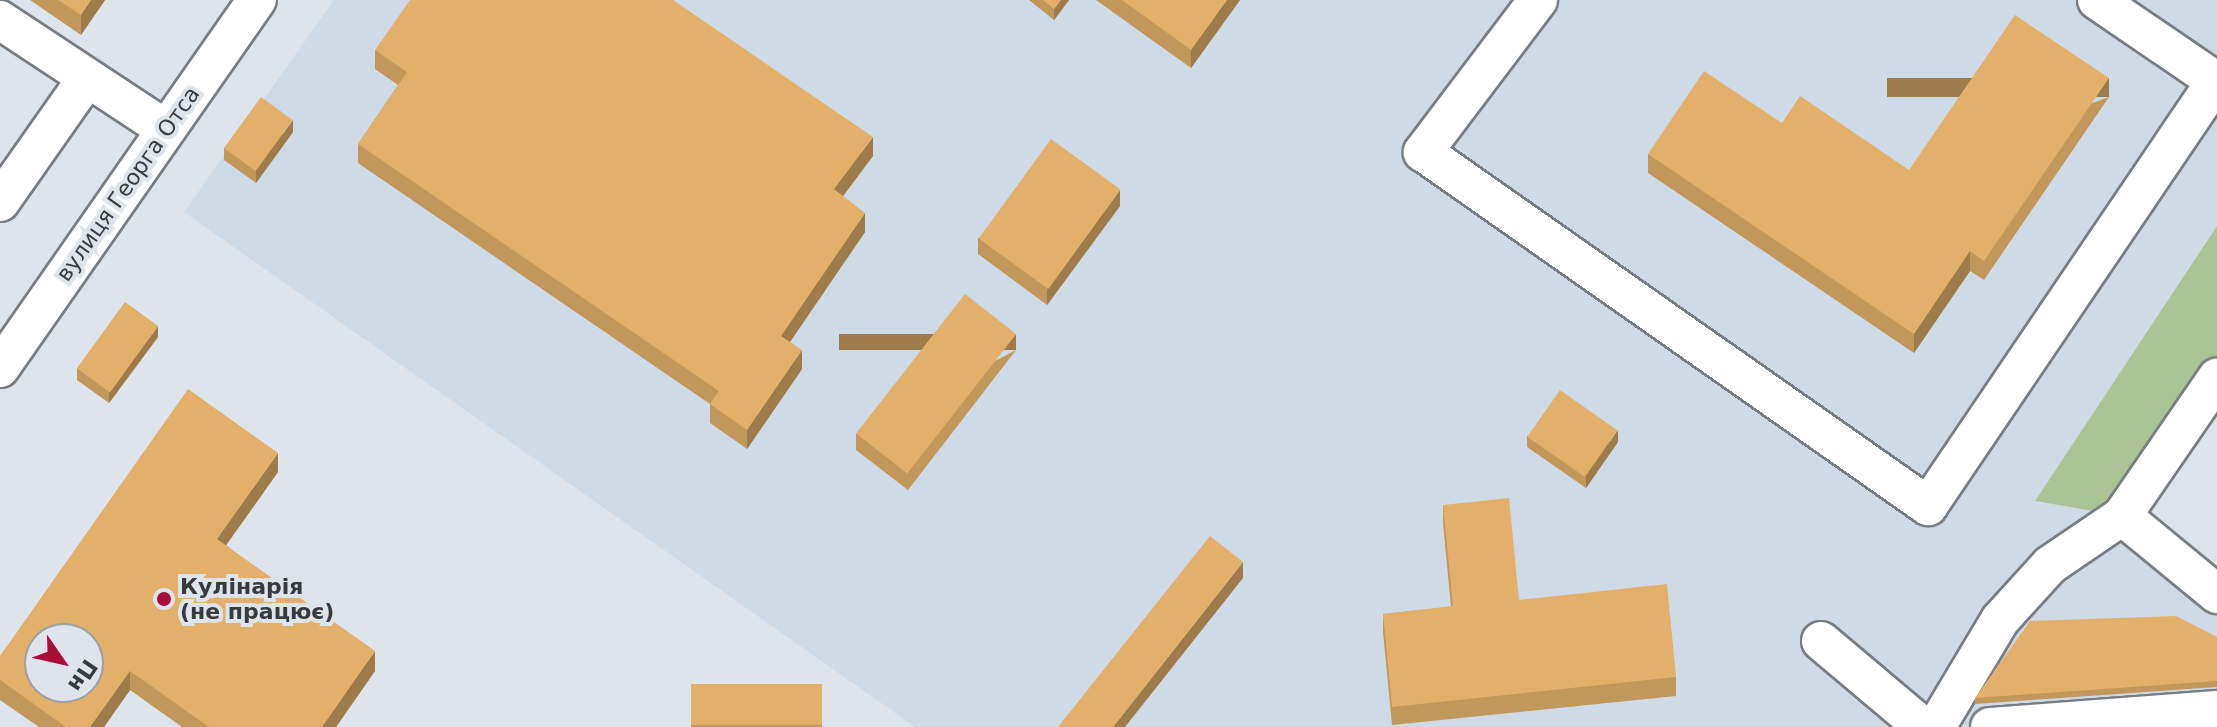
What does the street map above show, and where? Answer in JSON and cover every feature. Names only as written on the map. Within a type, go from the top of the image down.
[{"type":"street","name":"вулиця Георга Отса","points":[[0,368],[257,0]]},
{"type":"street","points":[[1538,0],[1423,152],[1928,506],[2216,82],[2097,0]]},
{"type":"street","points":[[0,20],[85,81],[165,129]]},
{"type":"street","points":[[0,202],[85,81]]},
{"type":"street","points":[[1936,727],[2000,620],[2050,565],[2122,516],[2217,378]]},
{"type":"street","points":[[2122,516],[2217,594]]},
{"type":"street","points":[[1821,641],[1923,727]]},
{"type":"street","points":[[1990,727],[2217,710]]},
{"type":"shaded area","points":[[334,0],[2217,0],[2217,226],[2035,501],[2122,516],[2217,594],[2217,727],[915,727],[184,212]]},
{"type":"green space","points":[[2217,226],[2217,378],[2122,516],[2035,501]]},
{"type":"building","points":[[58,0],[91,0],[81,15]]},
{"type":"building","points":[[410,0],[673,0],[873,137],[834,189],[865,213],[781,336],[802,350],[747,430],[710,404],[719,391],[358,144],[407,72],[375,50]]},
{"type":"building","points":[[1043,0],[1061,0],[1054,9]]},
{"type":"building","points":[[1122,0],[1227,0],[1191,50]]},
{"type":"building","points":[[2015,15],[2109,78],[1984,261],[1970,251],[1914,334],[1648,154],[1704,71],[1782,123],[1800,96],[1909,170]]},
{"type":"building","points":[[261,97],[293,120],[256,171],[224,148]]},
{"type":"building","points":[[1051,139],[1121,190],[1048,289],[979,239]]},
{"type":"building","points":[[965,294],[1016,334],[907,473],[856,433]]},
{"type":"building","points":[[125,302],[158,326],[110,392],[77,368]]},
{"type":"building","name":"Кулінарія (не працює)","points":[[188,389],[278,453],[217,539],[375,651],[322,727],[209,727],[130,671],[90,727],[66,727],[32,703],[104,703],[104,623],[24,623],[24,697],[0,680],[0,656]]},
{"type":"building","points":[[1560,390],[1617,430],[1585,477],[1527,437]]},
{"type":"building","points":[[1509,498],[1519,600],[1667,584],[1676,677],[1392,707],[1383,614],[1453,606],[1443,505]]},
{"type":"building","points":[[1210,536],[1243,562],[1113,727],[1058,727]]},
{"type":"building","points":[[2176,616],[2217,637],[2217,681],[1975,698],[2030,621]]},
{"type":"building","points":[[691,684],[822,684],[822,725],[691,725]]},
{"type":"place","name":"Кулінарія (не працює)","points":[[164,599]]}]
